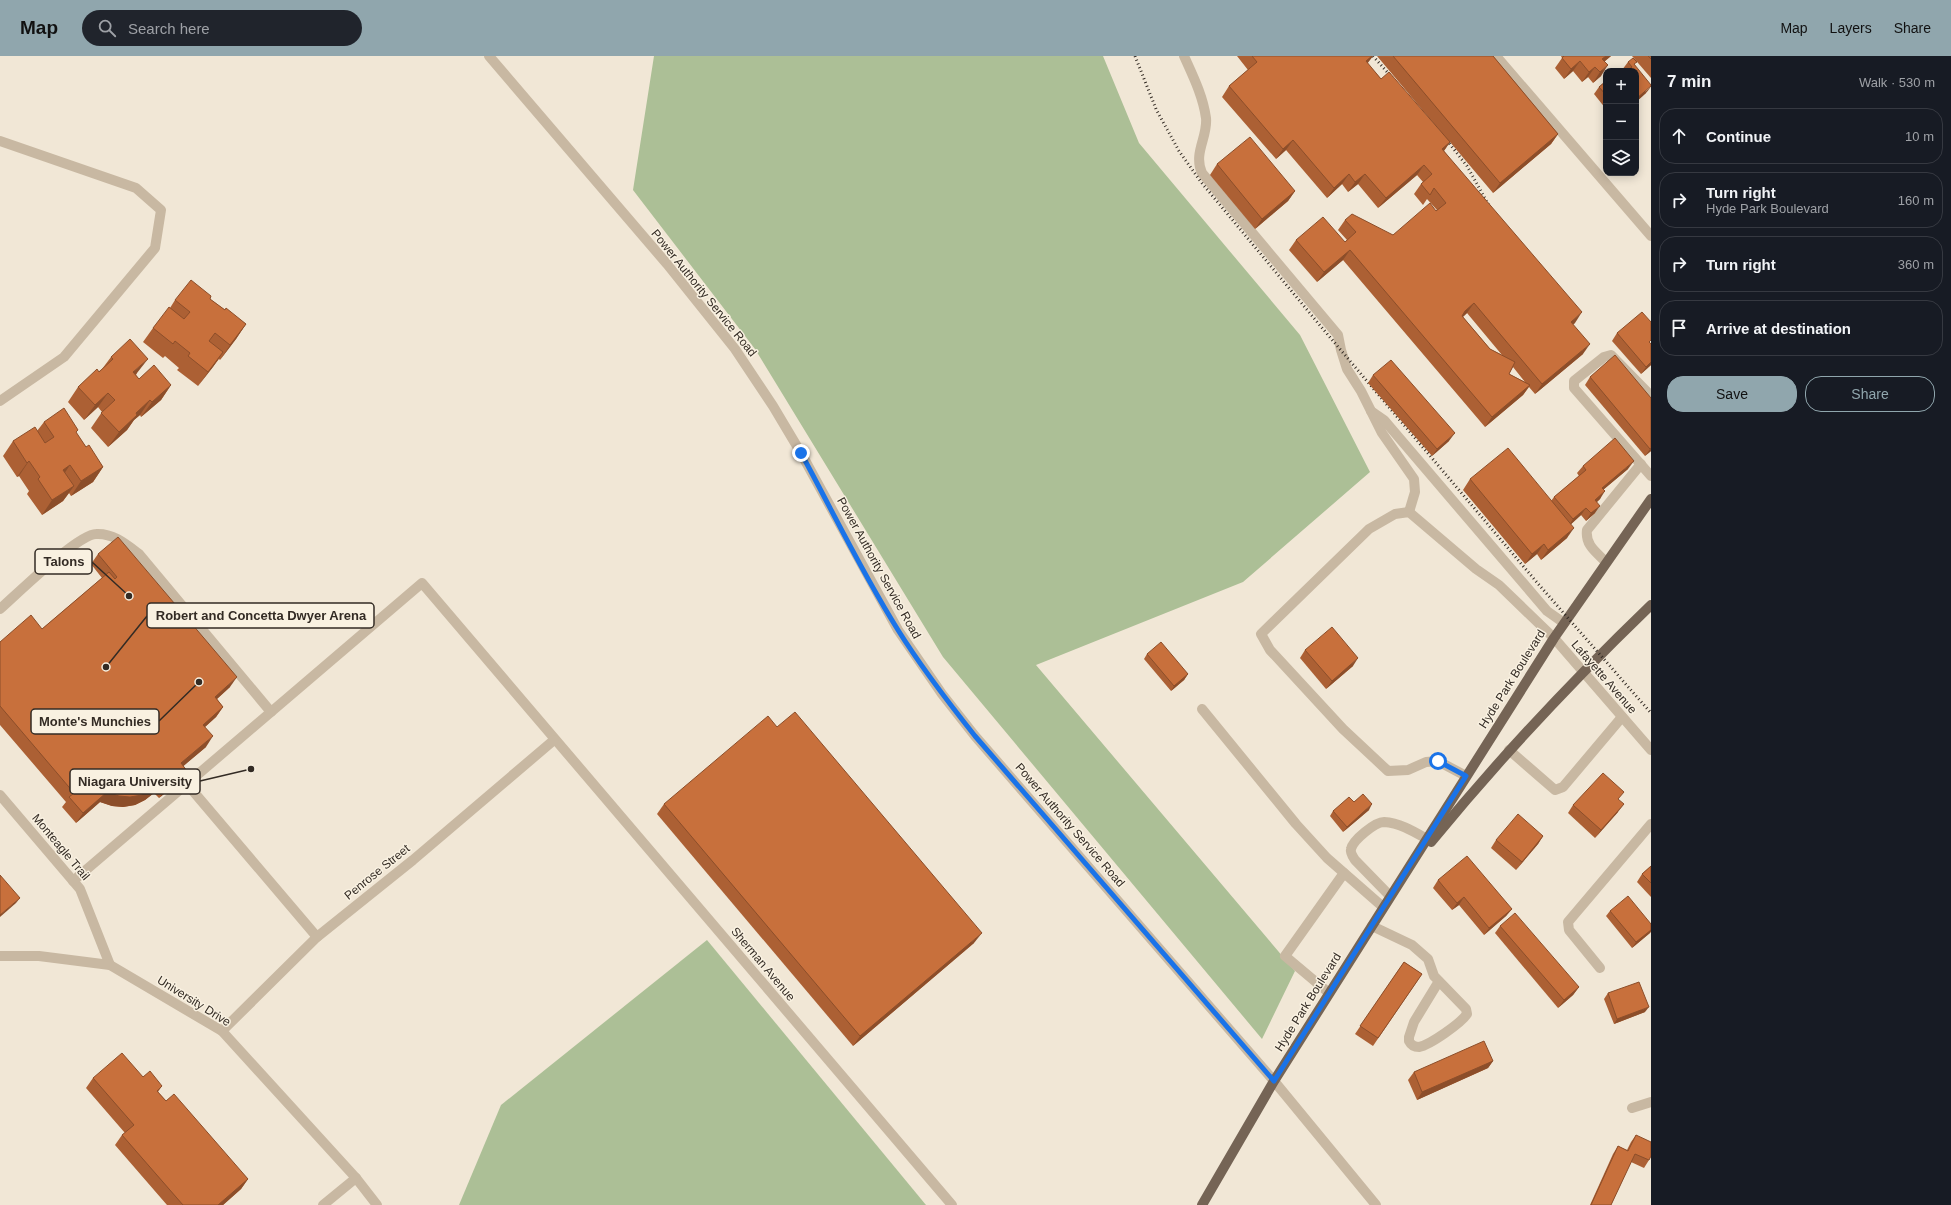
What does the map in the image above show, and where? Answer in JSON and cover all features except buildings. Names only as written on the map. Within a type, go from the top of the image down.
[{"type":"main road","name":"Hyde Park Boulevard","points":[[1202,1205],[1274,1081],[1466,776],[1564,623],[1651,499]]},
{"type":"main road","name":"Hyde Park Boulevard","points":[[1402,877],[1509,750],[1582,672],[1651,605]]},
{"type":"street","name":"Power Authority Service Road","points":[[489,56],[667,264],[735,349],[773,406],[797,446],[898,630],[942,694],[975,736],[1274,1081],[1376,1205]]},
{"type":"street","points":[[1184,56],[1197,85],[1206,119],[1198,165],[1202,173],[1338,335],[1340,350],[1347,369],[1382,433],[1414,479],[1415,492],[1409,512],[1395,514],[1369,529],[1261,634],[1270,650],[1343,729],[1388,771],[1408,770],[1426,762],[1438,761],[1466,776]]},
{"type":"street","points":[[1496,56],[1651,236]]},
{"type":"street","points":[[0,141],[136,188],[161,210],[155,248],[64,357],[0,401]]},
{"type":"street","points":[[1651,396],[1611,355],[1604,357],[1574,381],[1574,388],[1651,476]]},
{"type":"street","points":[[1371,412],[1384,420],[1547,612],[1564,623]]},
{"type":"street","points":[[1606,562],[1589,545],[1586,538],[1587,530],[1641,464]]},
{"type":"street","name":"Lafayette Avenue","points":[[1409,512],[1476,569],[1499,585],[1554,638],[1651,750]]},
{"type":"street","points":[[0,609],[78,541],[94,533],[107,535],[122,540],[139,554],[271,712],[73,881]]},
{"type":"street","name":"Sherman Avenue","points":[[271,712],[422,583],[554,740],[952,1205]]},
{"type":"street","points":[[1202,709],[1296,824],[1327,858],[1383,907]]},
{"type":"street","points":[[1509,750],[1555,790],[1563,787],[1622,717]]},
{"type":"street","name":"Penrose Street","points":[[222,1031],[317,937],[413,860],[554,740]]},
{"type":"street","points":[[187,784],[317,937]]},
{"type":"street","name":"Monteagle Trail","points":[[0,795],[80,889],[110,965]]},
{"type":"street","points":[[1390,896],[1355,860],[1351,848],[1358,838],[1373,826],[1382,822],[1403,826],[1427,839]]},
{"type":"street","points":[[1600,968],[1569,930],[1568,922],[1651,824]]},
{"type":"street","points":[[1329,994],[1285,956],[1344,873]]},
{"type":"street","points":[[1372,926],[1412,945],[1428,959],[1434,976],[1466,1009],[1467,1014],[1459,1024],[1426,1044],[1418,1047],[1413,1046],[1409,1041],[1412,1029],[1438,981]]},
{"type":"street","name":"University Drive","points":[[0,956],[39,956],[110,965],[222,1031],[356,1178],[377,1205]]},
{"type":"street","points":[[1632,1108],[1651,1102]]},
{"type":"street","points":[[323,1205],[356,1178]]},
{"type":"green space","points":[[654,56],[1103,56],[1139,143],[1300,335],[1370,472],[1243,582],[1036,665],[1295,971],[1262,1039],[943,657],[755,349],[633,190]]},
{"type":"green space","points":[[707,940],[926,1205],[459,1205],[501,1105]]},
{"type":"railway","points":[[1135,56],[1156,109],[1179,151],[1201,182],[1540,586],[1651,713]]},
{"type":"railway","points":[[1373,56],[1396,82]]},
{"type":"railway","points":[[1442,134],[1467,166],[1493,213]]},
{"type":"place","name":"Talons","points":[[129,596]]},
{"type":"place","name":"Robert and Concetta Dwyer Arena","points":[[106,667]]},
{"type":"place","name":"Monte's Munchies","points":[[199,682]]},
{"type":"place","name":"Niagara University","points":[[251,769]]},
{"type":"route","points":[[801,453],[885,609],[912,652],[942,694],[975,736],[1274,1081],[1466,776],[1438,761]]}]
